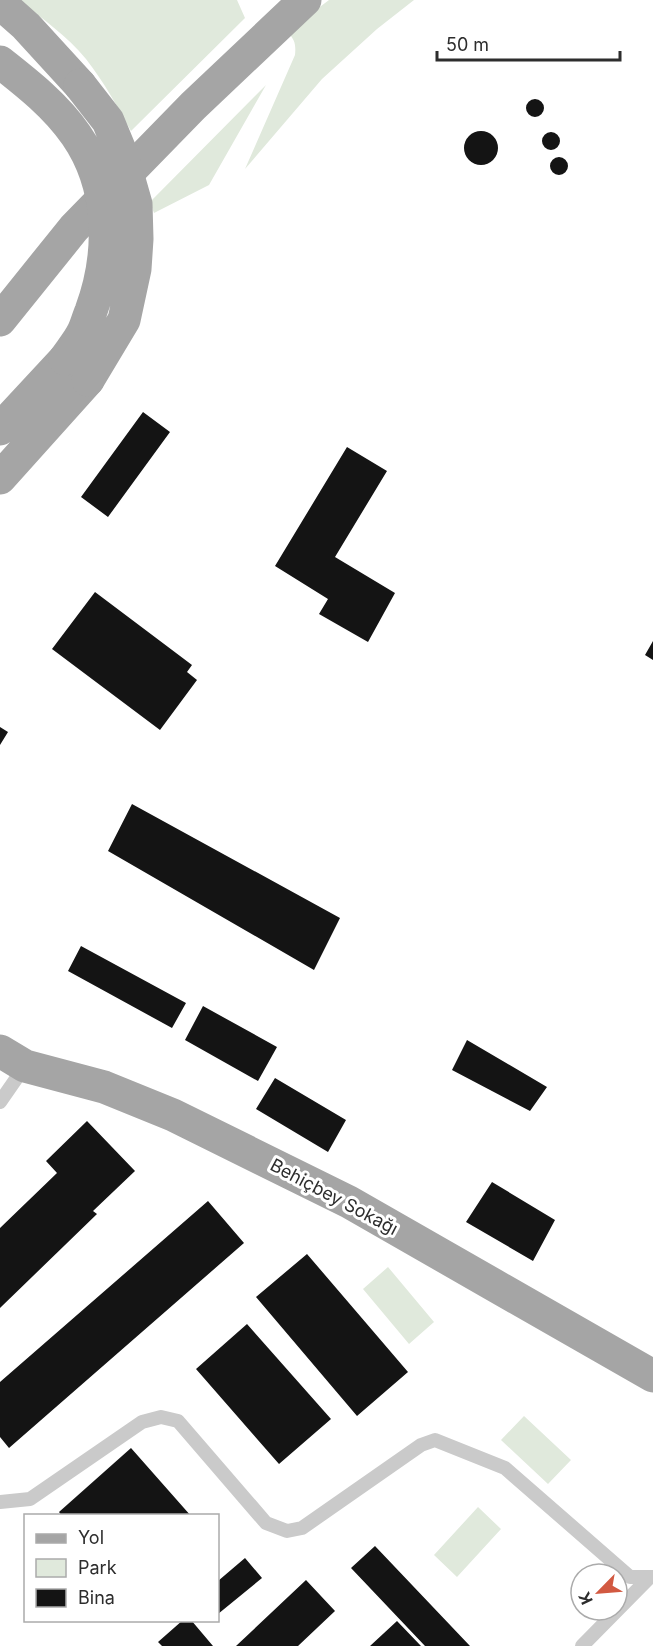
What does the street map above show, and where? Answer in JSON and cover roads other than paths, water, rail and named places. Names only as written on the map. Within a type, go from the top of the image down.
[{"type":"main road","points":[[0,320],[74,228],[193,106],[305,0]]},
{"type":"main road","points":[[0,3],[26,26],[80,85],[108,121],[122,156],[136,204],[137,238],[135,269],[124,320],[77,370],[0,478]]},
{"type":"main road","points":[[0,21],[80,85]]},
{"type":"main road","points":[[0,62],[50,104],[77,136],[96,174],[105,217],[105,255],[101,281],[83,332],[77,370],[0,429]]},
{"type":"main road","name":"Behiçbey Sokağı","points":[[13,1058],[104,1087],[173,1115],[349,1202],[653,1376]]},
{"type":"lane","points":[[0,1102],[13,1058]]},
{"type":"lane","points":[[0,1502],[30,1499],[142,1422],[161,1417],[178,1421],[266,1523],[287,1531],[302,1528],[421,1445],[435,1440],[505,1468],[630,1577],[651,1578]]},
{"type":"lane","points":[[582,1646],[651,1578]]}]
